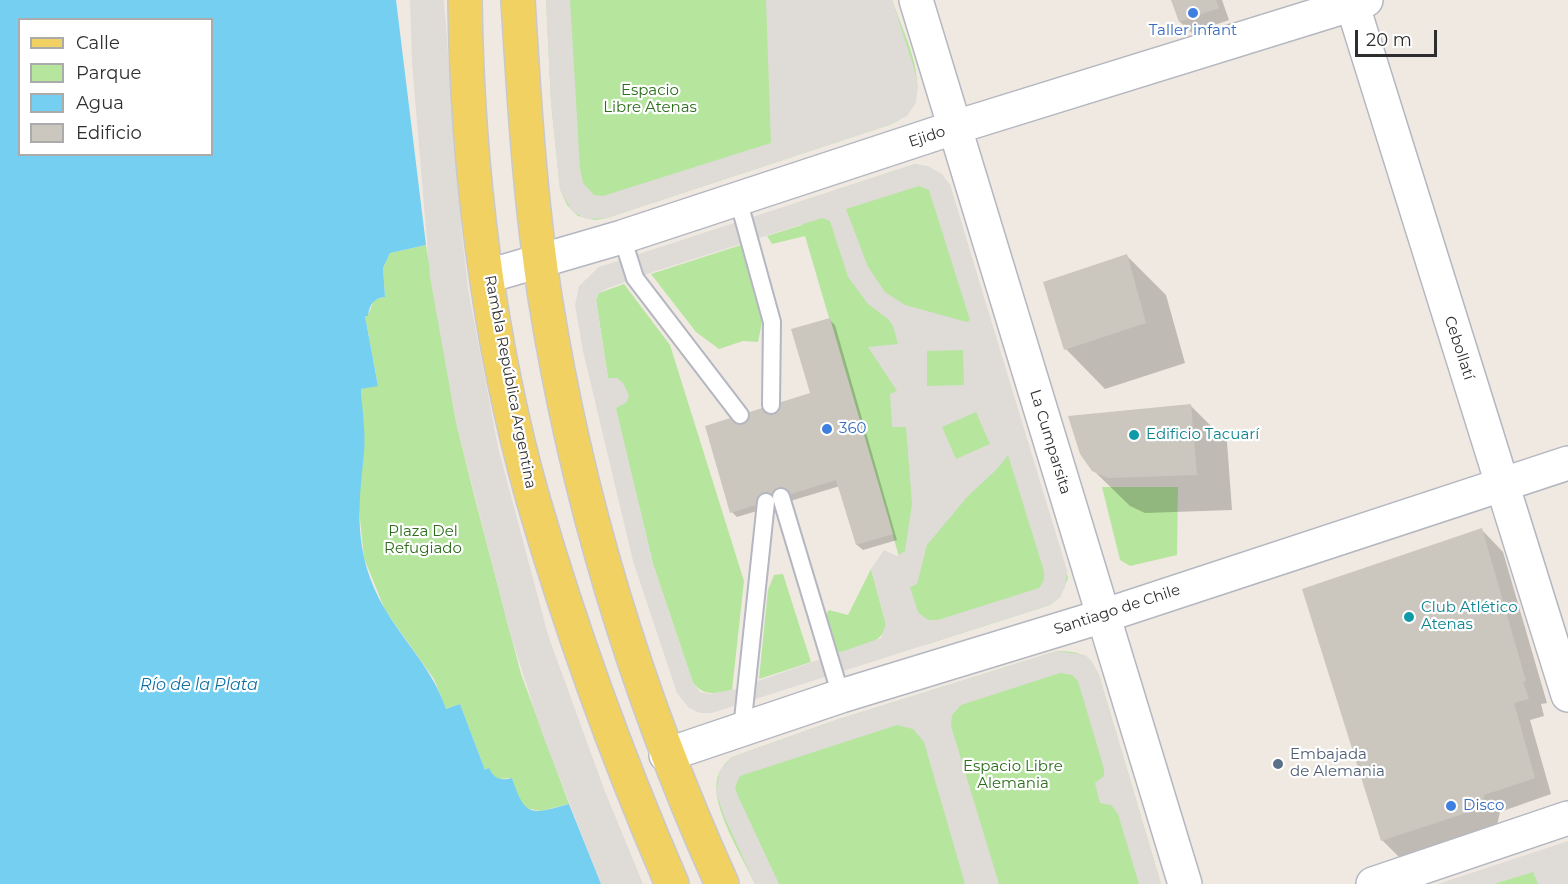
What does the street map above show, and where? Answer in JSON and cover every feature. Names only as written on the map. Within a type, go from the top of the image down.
[{"type":"main road","name":"Rambla República Argentina","points":[[465,0],[471,124],[488,276],[516,428],[533,499],[624,770],[672,884]]},
{"type":"main road","points":[[518,0],[526,124],[541,263],[562,390],[580,468],[615,598],[666,755],[722,884]]},
{"type":"street","name":"La Cumparsita","points":[[916,0],[1185,884]]},
{"type":"street","name":"Ejido","points":[[488,276],[541,263],[956,127],[1356,2]]},
{"type":"street","name":"Cebollatí","points":[[1356,2],[1400,162],[1568,695]]},
{"type":"street","name":"Santiago de Chile","points":[[666,755],[841,696],[1102,616],[1568,464]]},
{"type":"street","points":[[1373,884],[1568,818]]},
{"type":"lane","points":[[738,199],[772,322],[771,405]]},
{"type":"lane","points":[[622,237],[635,278],[740,415]]},
{"type":"lane","points":[[742,729],[773,500],[841,696]]},
{"type":"green space","name":"Espacio Libre Atenas","points":[[546,0],[892,0],[916,70],[917,87],[914,103],[905,115],[889,125],[607,218],[595,220],[578,216],[567,205],[560,189],[551,102]]},
{"type":"green space","points":[[915,164],[935,171],[950,185],[1068,578],[1060,597],[1050,605],[925,645],[805,236],[772,244],[767,236],[802,225],[796,203]]},
{"type":"green space","name":"Plaza Del Refugiado","points":[[426,245],[456,422],[474,495],[521,674],[569,804],[541,811],[525,808],[519,800],[512,778],[498,779],[485,770],[460,704],[446,709],[434,679],[385,610],[364,558],[359,509],[359,479],[364,452],[361,389],[378,385],[365,316],[368,315],[374,300],[385,297],[383,268],[390,253]]},
{"type":"green space","points":[[741,245],[763,317],[758,342],[743,341],[719,349],[696,332],[651,274]]},
{"type":"green space","points":[[624,284],[670,345],[744,581],[732,690],[706,692],[693,683],[653,564],[608,378],[596,300],[599,293]]},
{"type":"green space","points":[[1102,487],[1178,487],[1177,555],[1130,566],[1120,560]]},
{"type":"green space","points":[[871,569],[886,624],[884,631],[874,642],[837,653],[826,614],[829,610],[848,615]]},
{"type":"green space","points":[[783,574],[811,662],[759,679],[768,590],[774,575]]},
{"type":"green space","name":"Espacio Libre Alemania","points":[[1057,651],[1078,653],[1096,668],[1161,884],[755,884],[723,818],[716,791],[718,776],[732,757],[836,720]]},
{"type":"green space","points":[[1558,864],[1564,884],[1493,884]]},
{"type":"shaded area","points":[[410,0],[444,0],[468,289],[498,447],[548,635],[604,789],[643,884],[601,884],[542,733],[509,630],[456,422],[430,277],[412,63]]},
{"type":"shaded area","points":[[546,0],[570,0],[580,169],[583,183],[594,195],[603,196],[771,143],[766,0],[892,0],[918,85],[916,103],[907,116],[889,125],[607,218],[586,219],[572,211],[560,189],[551,102]]},
{"type":"shaded area","points":[[915,164],[928,166],[942,174],[950,185],[1067,570],[1065,587],[1060,597],[1050,605],[712,713],[700,713],[689,708],[677,693],[633,561],[583,351],[575,305],[579,286],[599,267]],"holes":[[[919,186],[929,190],[970,320],[967,322],[905,305],[885,292],[868,267],[846,209]],[[822,218],[830,221],[848,277],[868,304],[888,319],[893,326],[898,344],[868,347],[897,391],[890,394],[892,427],[906,427],[912,504],[905,551],[897,556],[884,550],[871,569],[886,624],[881,638],[732,690],[710,694],[700,692],[693,683],[653,564],[616,408],[627,402],[629,395],[623,383],[617,378],[608,378],[596,300],[599,293],[608,288]],[[963,350],[964,385],[927,386],[927,351]],[[976,412],[990,444],[956,459],[942,427]],[[1008,455],[1044,571],[1044,580],[1039,588],[938,620],[928,620],[918,612],[910,587],[917,584],[927,545],[968,496],[997,469]]]},
{"type":"shaded area","points":[[1057,651],[1085,655],[1092,661],[1099,675],[1161,884],[1139,884],[1118,814],[1111,805],[1100,803],[1095,783],[1104,776],[1104,769],[1078,681],[1072,675],[1060,673],[961,705],[952,715],[951,726],[999,884],[965,884],[924,742],[913,729],[897,725],[740,776],[735,787],[738,796],[779,884],[755,884],[724,816],[716,792],[720,770],[732,757],[836,720]]},
{"type":"shaded area","points":[[1568,841],[1568,884],[1538,884],[1533,872],[1493,884],[1438,884]]},
{"type":"water","name":"Río de la Plata","points":[[0,0],[396,0],[426,245],[390,253],[383,268],[385,297],[375,301],[371,305],[368,316],[365,316],[378,386],[361,389],[364,445],[360,521],[363,554],[382,604],[422,662],[446,709],[460,704],[485,770],[489,768],[498,778],[512,778],[521,800],[531,810],[545,810],[569,804],[601,884],[0,884]]},
{"type":"building","points":[[1171,0],[1216,0],[1219,8],[1179,22]]},
{"type":"building","points":[[1127,254],[1146,323],[1064,350],[1043,282]]},
{"type":"building","points":[[830,318],[893,534],[856,545],[836,480],[730,513],[705,426],[810,393],[791,329]]},
{"type":"building","name":"Edificio Tacuarí","points":[[1191,404],[1197,475],[1108,478],[1092,471],[1080,454],[1068,416]]},
{"type":"building","name":"Club Atlético Atenas","points":[[1482,528],[1526,681],[1523,682],[1529,699],[1514,703],[1535,778],[1484,795],[1481,808],[1381,841],[1302,589]]},
{"type":"place","name":"Taller infant","points":[[1193,13]]},
{"type":"place","name":"360","points":[[827,429]]},
{"type":"place","name":"Edificio Tacuarí","points":[[1134,435]]},
{"type":"place","name":"Club Atlético Atenas","points":[[1409,617]]},
{"type":"place","name":"Embajada de Alemania","points":[[1278,764]]},
{"type":"place","name":"Disco","points":[[1451,806]]}]
